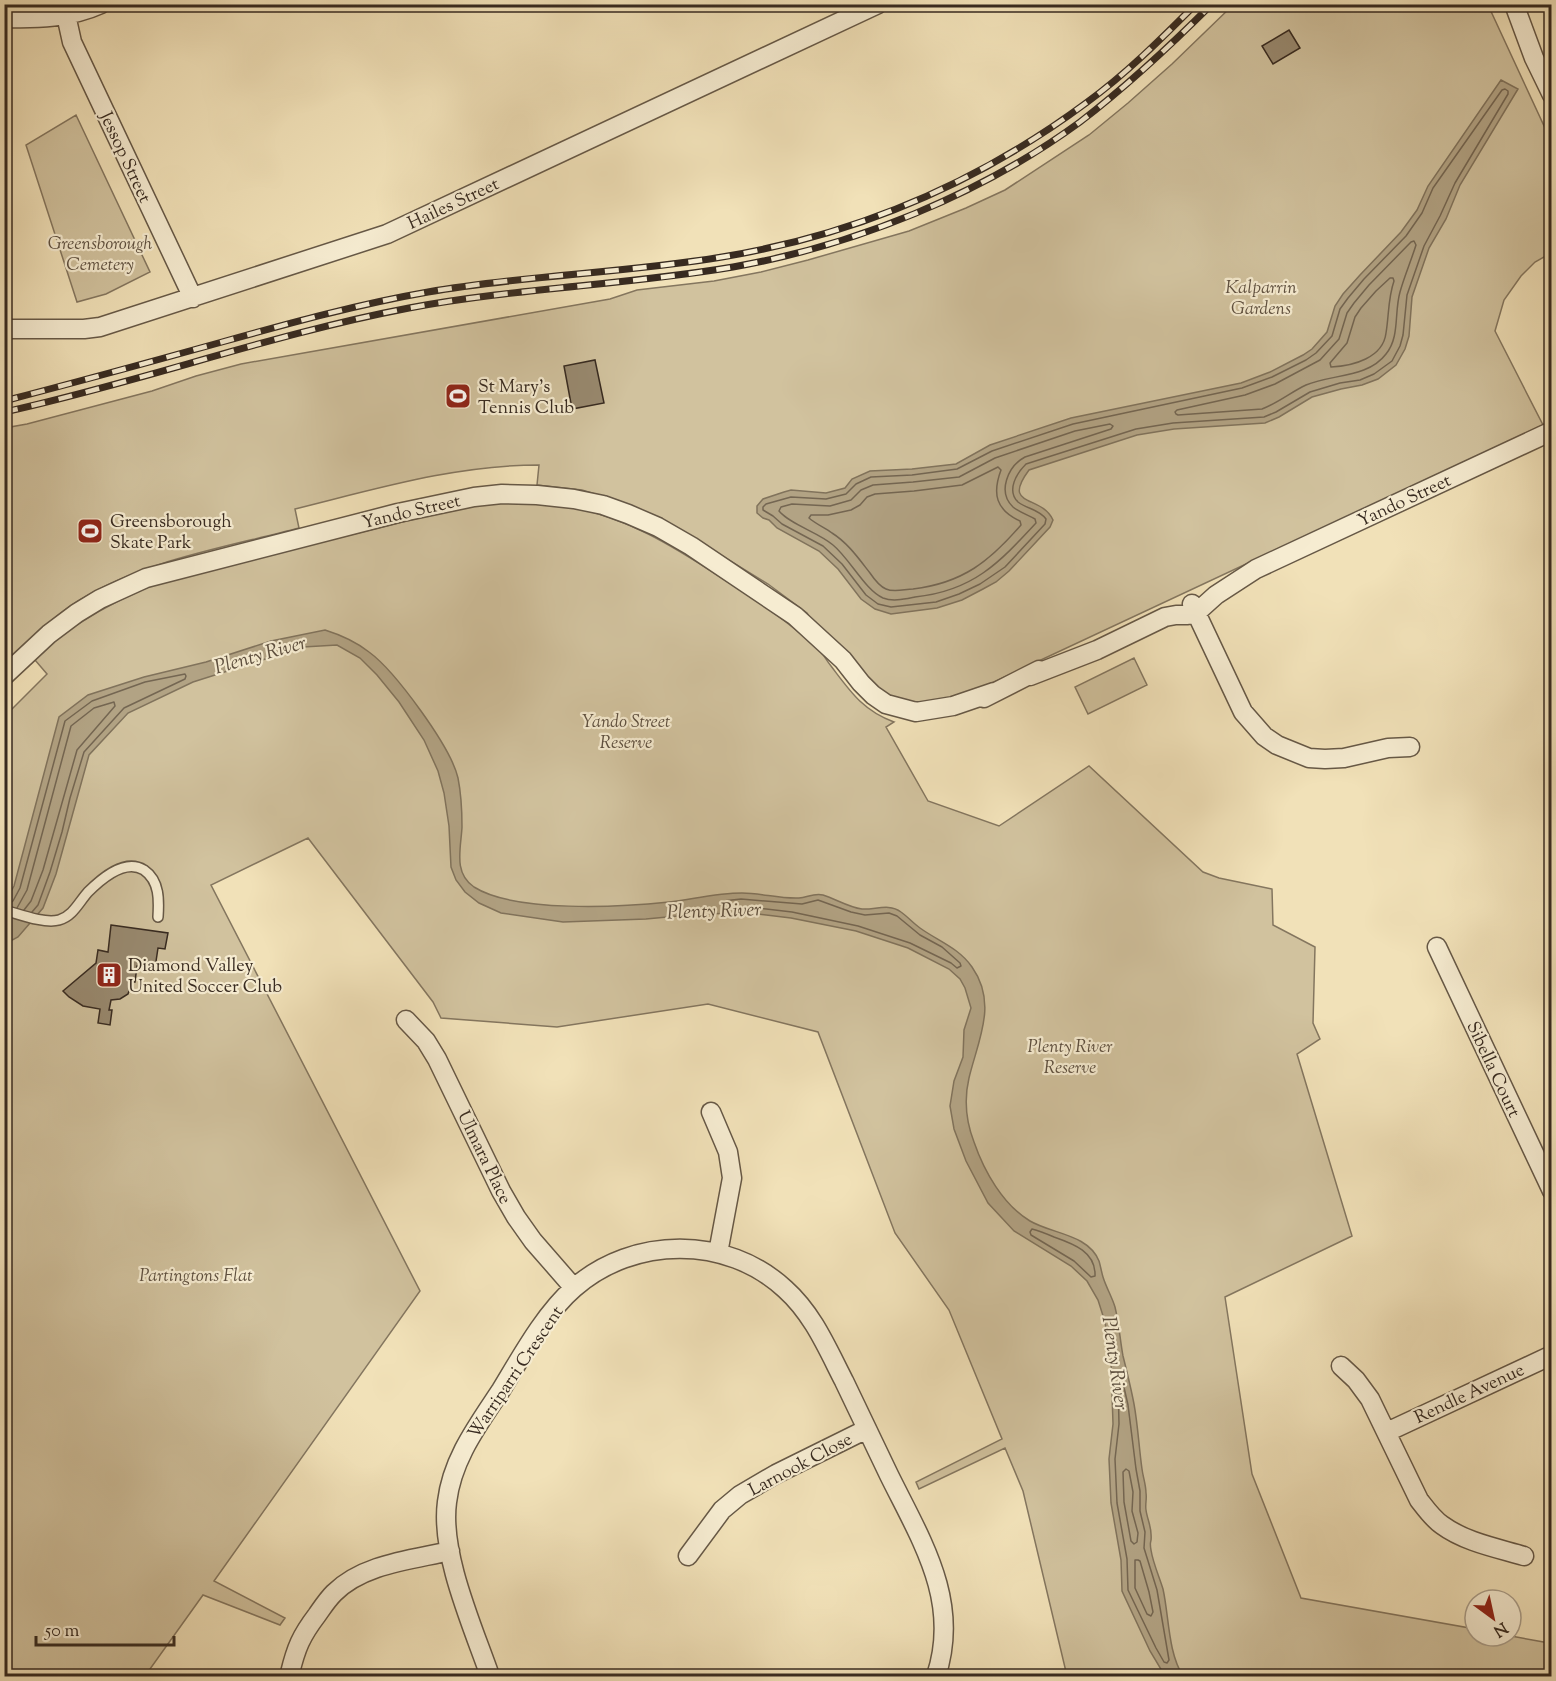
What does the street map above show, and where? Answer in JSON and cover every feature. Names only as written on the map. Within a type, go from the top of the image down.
[{"type":"street","name":"Hailes Street","points":[[4,328],[84,329],[100,327],[387,234],[878,4]]},
{"type":"street","points":[[1501,4],[1534,58]]},
{"type":"street","points":[[1514,4],[1551,96]]},
{"type":"street","points":[[4,18],[37,19],[66,15],[92,6]]},
{"type":"street","name":"Jessop Street","points":[[66,15],[72,42],[193,298]]},
{"type":"street","name":"Yando Street","points":[[4,676],[42,640],[77,613],[100,599],[146,578],[398,513],[474,497],[502,494],[537,495],[574,499],[611,508],[658,527],[691,546],[795,616],[843,660],[873,695],[886,704],[916,712],[936,710],[994,692],[1097,650],[1165,617],[1187,615],[1194,607],[1256,569],[1551,431]]},
{"type":"street","points":[[1194,607],[1243,712],[1264,736],[1277,745],[1309,758],[1325,759],[1344,758],[1388,748],[1410,747]]},
{"type":"street","name":"Sibella Court","points":[[1437,947],[1551,1191]]},
{"type":"street","name":"Ulmara Place","points":[[406,1020],[419,1032],[437,1059],[516,1217],[533,1241],[574,1288]]},
{"type":"street","points":[[711,1112],[728,1152],[732,1178],[718,1253]]},
{"type":"street","name":"Warriparri Crescent","points":[[490,1677],[458,1585],[446,1526],[446,1504],[458,1460],[468,1440],[552,1312],[574,1288],[600,1270],[621,1260],[644,1252],[672,1248],[718,1253],[763,1272],[800,1303],[812,1320],[823,1338],[926,1550],[936,1578],[942,1600],[944,1622],[943,1644],[936,1677]]},
{"type":"street","name":"Rendle Avenue","points":[[1387,1432],[1551,1355]]},
{"type":"street","points":[[1341,1366],[1356,1380],[1370,1399],[1419,1500],[1429,1513],[1442,1525],[1457,1534],[1524,1556]]},
{"type":"street","name":"Larnook Close","points":[[688,1556],[722,1510],[740,1495],[776,1474],[867,1429]]},
{"type":"street","points":[[290,1673],[303,1633],[334,1593],[364,1573],[384,1566],[450,1551]]},
{"type":"lane","points":[[4,910],[55,921],[69,915],[88,892],[114,871],[134,866],[142,869],[154,881],[158,891],[158,917]]},
{"type":"green space","name":"Kalparrin Gardens","points":[[1233,5],[1488,5],[1551,141],[1551,253],[1535,262],[1521,276],[1504,300],[1495,331],[1543,425],[996,681],[935,706],[890,700],[864,680],[837,642],[831,640],[807,613],[768,584],[662,519],[624,503],[582,490],[537,485],[539,465],[477,469],[446,474],[386,486],[295,509],[299,528],[157,565],[103,587],[58,615],[5,663],[5,428],[152,391],[241,364],[610,299],[637,290],[714,281],[761,272],[909,231],[1005,190],[1089,135],[1172,64]]},
{"type":"green space","name":"Greensborough Cemetery","points":[[76,115],[150,272],[106,294],[77,302],[26,145]]},
{"type":"green space","points":[[483,504],[566,506],[608,517],[648,534],[735,586],[795,629],[819,650],[851,692],[865,706],[894,722],[886,727],[928,801],[999,826],[1089,766],[1203,872],[1219,878],[1272,889],[1273,925],[1315,947],[1313,1023],[1320,1039],[1297,1054],[1352,1236],[1225,1297],[1252,1474],[1301,1598],[1463,1627],[1463,1648],[1523,1648],[1523,1638],[1549,1643],[1551,1646],[1551,1676],[1067,1676],[1023,1491],[1005,1448],[919,1489],[916,1482],[1002,1439],[949,1310],[895,1233],[818,1032],[708,1004],[557,1027],[441,1018],[433,1002],[308,838],[211,885],[420,1291],[214,1581],[285,1618],[280,1625],[203,1595],[145,1676],[5,1676],[5,716],[47,674],[35,660],[49,644],[89,617],[143,589],[166,580]]},
{"type":"green space","points":[[1134,658],[1147,685],[1088,714],[1075,687]]},
{"type":"water","points":[[1501,80],[1518,89],[1460,185],[1446,219],[1429,248],[1412,297],[1409,336],[1405,349],[1396,365],[1378,379],[1312,397],[1265,423],[1174,429],[1137,435],[1029,470],[1019,490],[1021,496],[1047,512],[1053,520],[1050,527],[996,582],[962,600],[937,608],[891,614],[875,609],[861,599],[838,569],[819,551],[777,528],[757,513],[757,506],[763,499],[784,492],[791,490],[826,493],[845,488],[852,479],[870,471],[956,464],[990,445],[1071,418],[1241,383],[1270,372],[1303,355],[1312,349],[1327,332],[1335,306],[1343,294],[1401,232],[1417,210],[1428,186]]},
{"type":"water","name":"Plenty River","points":[[325,630],[353,642],[380,662],[421,710],[445,748],[458,778],[460,790],[461,867],[463,875],[474,887],[515,901],[569,906],[649,904],[733,893],[792,898],[820,895],[862,909],[887,907],[896,909],[967,960],[980,981],[985,1008],[984,1022],[967,1094],[971,1134],[989,1176],[1011,1206],[1030,1221],[1087,1245],[1099,1261],[1114,1303],[1135,1412],[1146,1490],[1146,1510],[1151,1531],[1151,1550],[1163,1589],[1174,1656],[1183,1676],[1165,1676],[1150,1651],[1122,1591],[1121,1560],[1111,1503],[1109,1459],[1113,1424],[1111,1363],[1105,1322],[1098,1300],[1087,1281],[1071,1266],[1014,1231],[988,1203],[966,1161],[954,1129],[950,1106],[954,1081],[963,1057],[964,1030],[971,1008],[960,979],[949,969],[908,948],[856,931],[791,918],[749,913],[563,922],[501,913],[479,903],[465,892],[456,880],[451,867],[449,826],[444,793],[438,771],[424,740],[399,702],[377,675],[360,658],[337,645],[303,647],[193,682],[128,713],[89,755],[56,874],[43,908],[18,937],[5,944],[5,902],[14,886],[59,717],[88,695],[271,641]]},
{"type":"building","points":[[1289,30],[1300,48],[1273,64],[1262,46]]},
{"type":"building","points":[[595,360],[604,403],[572,409],[564,366]]},
{"type":"building","name":"Diamond Valley United Soccer Club","points":[[111,925],[168,933],[165,949],[158,948],[155,968],[137,966],[135,982],[132,982],[128,994],[120,999],[111,1000],[110,1025],[98,1023],[100,1009],[83,1006],[63,991],[96,963],[98,950],[108,952]]},
{"type":"railway","points":[[4,401],[376,302],[465,286],[722,257],[820,235],[867,220],[958,181],[1045,132],[1115,80],[1196,4]]},
{"type":"railway","points":[[4,412],[106,387],[307,331],[409,308],[733,267],[824,246],[870,231],[959,194],[1042,148],[1115,94],[1212,4]]},
{"type":"place","name":"St Mary's Tennis Club","points":[[458,396]]},
{"type":"place","name":"Greensborough Skate Park","points":[[90,531]]},
{"type":"place","name":"Diamond Valley United Soccer Club","points":[[109,975]]},
{"type":"park label","name":"Yando Street Reserve","points":[[626,731]]},
{"type":"park label","name":"Plenty River Reserve","points":[[1070,1056]]},
{"type":"park label","name":"Partingtons Flat","points":[[196,1275]]}]
